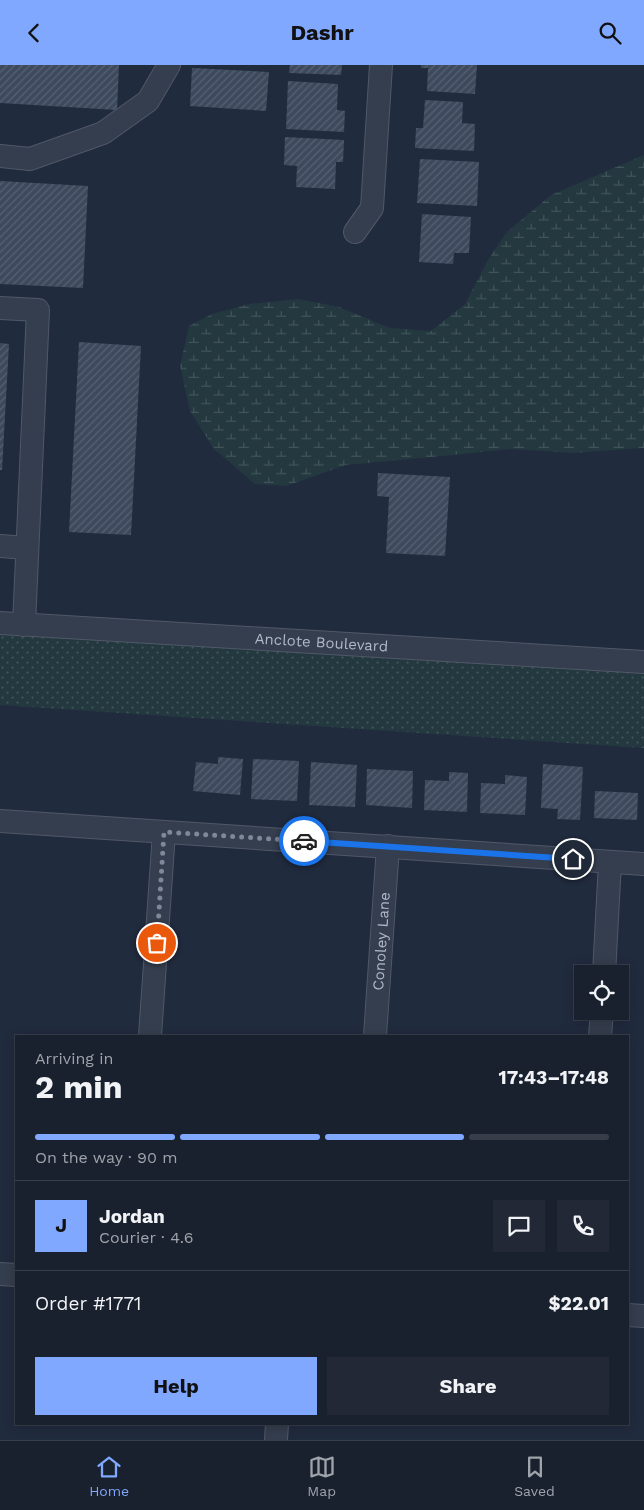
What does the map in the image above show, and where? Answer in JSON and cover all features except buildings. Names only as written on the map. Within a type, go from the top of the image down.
[{"type":"street","points":[[0,156],[30,159],[102,133],[148,101],[169,65]]},
{"type":"street","points":[[355,233],[372,208],[381,65]]},
{"type":"street","points":[[0,308],[38,310],[24,625]]},
{"type":"street","points":[[0,546],[27,548]]},
{"type":"street","name":"Anclote Boulevard","points":[[0,623],[644,662]]},
{"type":"street","points":[[0,821],[388,846],[644,865]]},
{"type":"street","points":[[150,1035],[164,832]]},
{"type":"street","name":"Conoley Lane","points":[[375,1035],[388,846]]},
{"type":"street","points":[[604,965],[610,862]]},
{"type":"street","points":[[600,1035],[601,1020]]},
{"type":"street","points":[[0,1274],[15,1275]]},
{"type":"street","points":[[629,1315],[644,1316]]},
{"type":"street","points":[[276,1440],[277,1425]]},
{"type":"green space","points":[[644,155],[644,448],[573,453],[510,449],[346,465],[286,486],[255,484],[214,449],[190,411],[180,366],[189,326],[212,314],[249,304],[298,299],[339,307],[390,328],[431,331],[465,304],[488,260],[506,233],[551,195]]},
{"type":"green space","points":[[0,633],[644,672],[644,748],[0,705]]},
{"type":"way so far","points":[[157,943],[164,832],[304,841]]},
{"type":"route","points":[[304,841],[573,859]]}]
